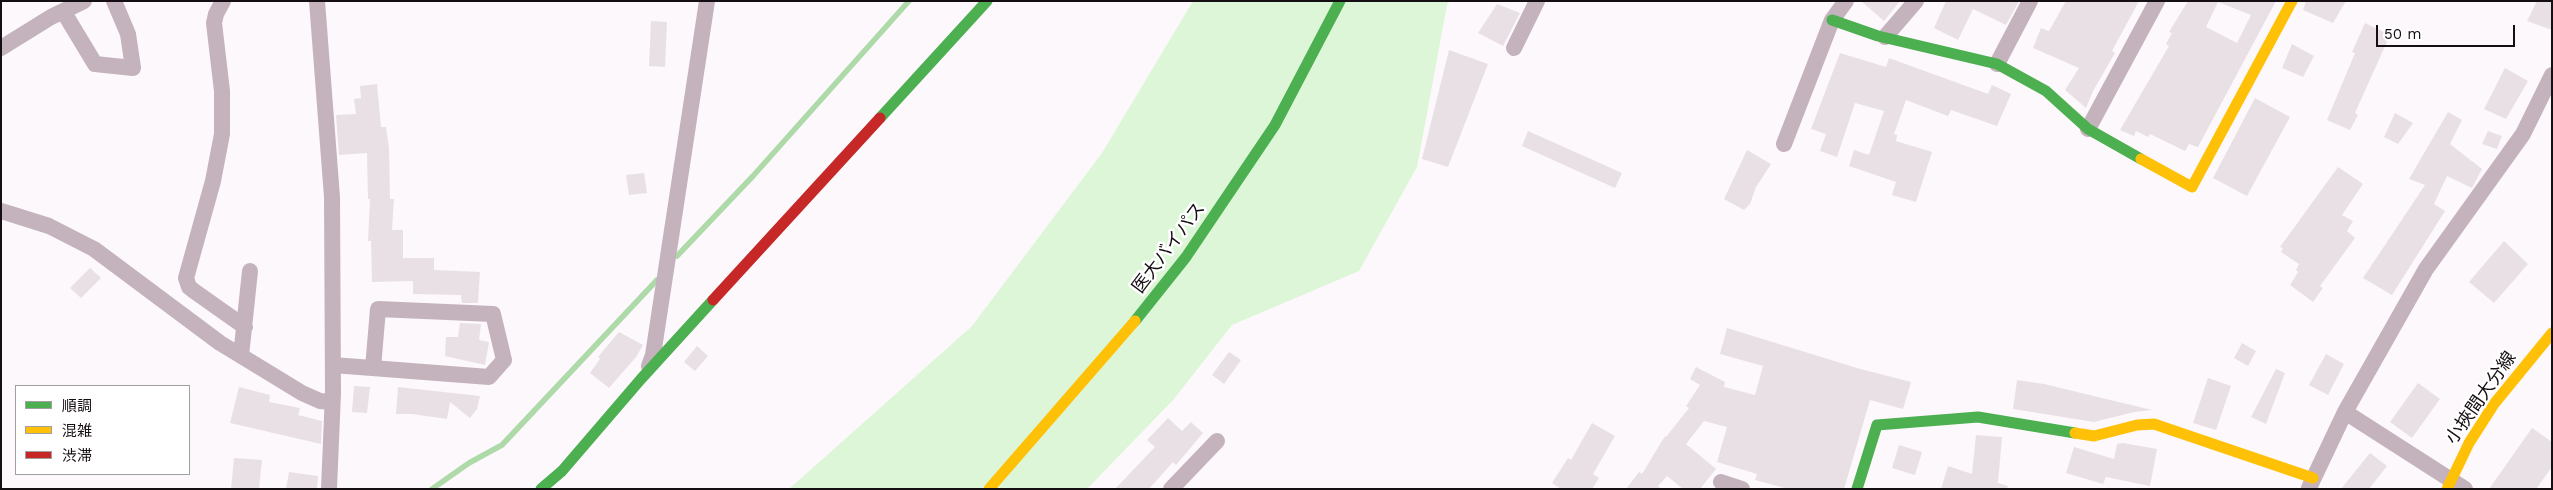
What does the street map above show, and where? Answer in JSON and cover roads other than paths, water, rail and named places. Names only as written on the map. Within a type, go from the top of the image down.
[{"type":"street","points":[[1,48],[63,11],[84,1]]},
{"type":"street","points":[[63,11],[94,64],[133,68],[128,34],[114,1]]},
{"type":"street","points":[[317,1],[332,197],[333,365],[330,489]]},
{"type":"street","points":[[637,384],[653,355],[707,1]]},
{"type":"street","points":[[541,489],[562,471],[637,384],[987,1]]},
{"type":"street","name":"医大バイパス","points":[[988,489],[1158,295],[1186,257],[1274,125],[1340,1]]},
{"type":"street","points":[[1514,48],[1537,1]]},
{"type":"street","points":[[1784,144],[1832,20],[1846,1]]},
{"type":"street","points":[[1885,37],[1916,1]]},
{"type":"street","points":[[1997,64],[2030,1]]},
{"type":"street","points":[[2088,129],[2157,1]]},
{"type":"street","points":[[1832,20],[1885,37],[1997,64],[2046,91],[2088,129],[2192,187],[2278,23],[2292,1]]},
{"type":"street","points":[[219,3],[214,22],[222,91],[222,134],[213,181],[186,278],[189,287],[245,326]]},
{"type":"street","points":[[1857,489],[1877,425],[1978,417],[2094,436],[2137,425],[2154,424],[2311,483],[2345,412],[2426,269],[2523,134],[2552,75]]},
{"type":"street","points":[[1,211],[49,226],[94,249],[198,328],[241,356],[302,393],[320,401],[332,402]]},
{"type":"street","points":[[241,356],[250,271]]},
{"type":"street","points":[[333,365],[489,377],[504,360],[493,314],[378,309],[373,368]]},
{"type":"street","name":"小挾間大分線","points":[[2449,484],[2469,443],[2494,404],[2552,333]]},
{"type":"street","points":[[2345,412],[2449,484],[2465,489]]},
{"type":"street","points":[[1171,489],[1217,441]]},
{"type":"street","points":[[1721,482],[1742,489]]},
{"type":"waterway","points":[[677,256],[753,176],[909,1]]},
{"type":"waterway","points":[[432,489],[469,463],[502,445],[657,280]]}]
